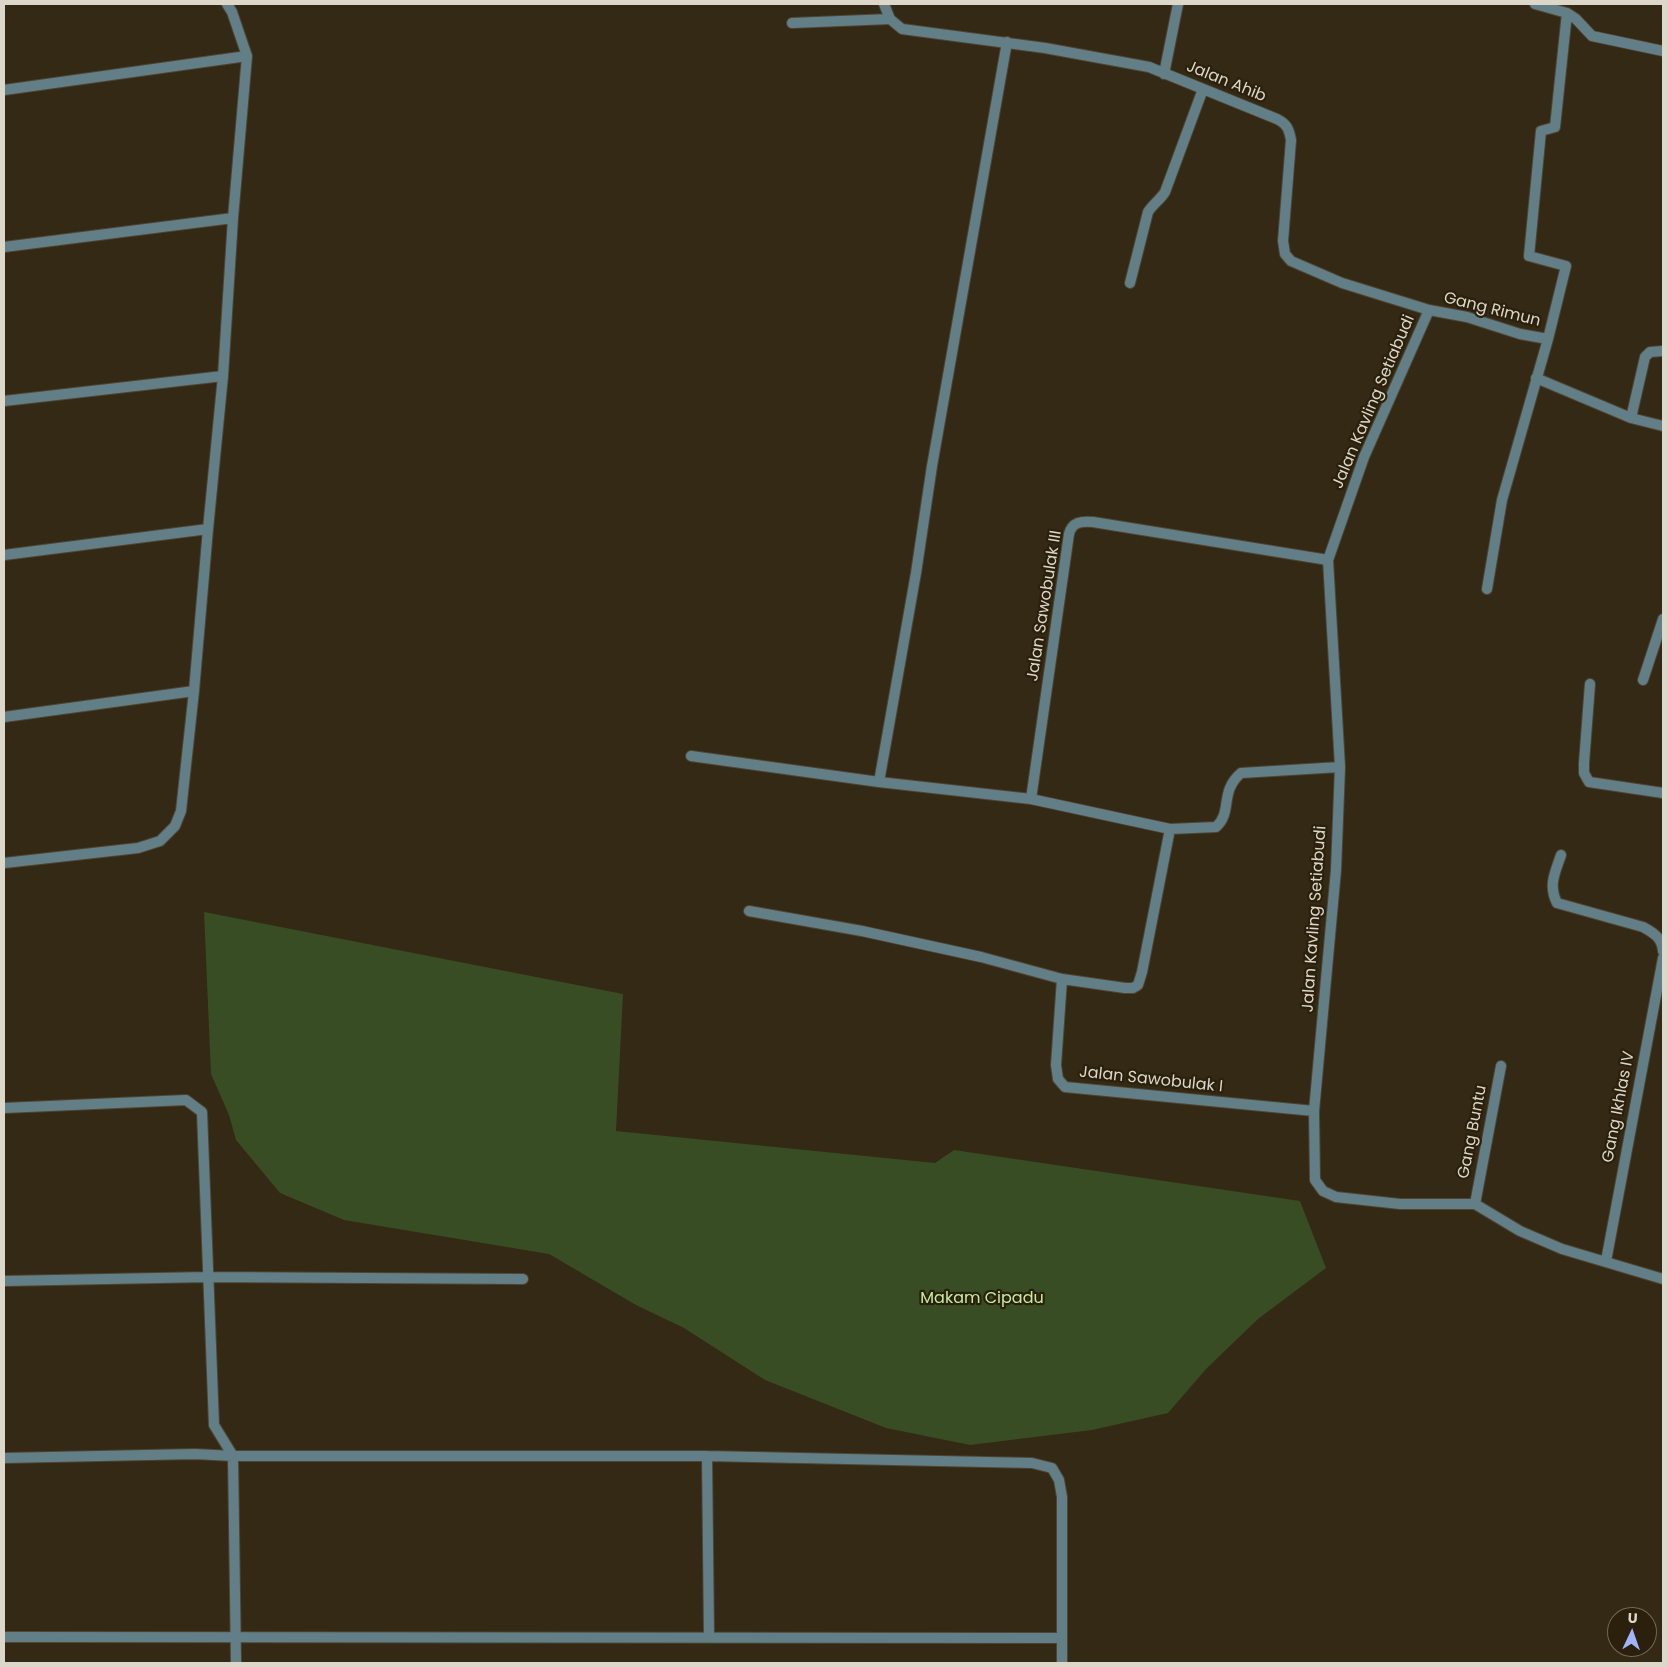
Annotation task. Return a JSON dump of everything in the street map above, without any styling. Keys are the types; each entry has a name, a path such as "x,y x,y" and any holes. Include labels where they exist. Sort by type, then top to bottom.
{"street":[{"path":"4,863 138,848 160,841 175,826 181,811 223,376 233,218 248,56 232,12 227,4"},
{"path":"792,23 890,19 884,4"},
{"path":"1164,74 1178,4"},
{"path":"1535,4 1567,13 1592,36 1663,51"},
{"path":"1487,589 1502,500 1548,339 1566,266 1529,256 1541,131 1555,126 1567,13"},
{"name":"Jalan Ahib","path":"890,19 902,29 1007,42 1149,67 1285,123 1291,140 1283,241 1285,254 1291,261 1342,283 1429,310"},
{"path":"879,782 1007,42"},
{"path":"4,90 248,56"},
{"path":"1130,283 1148,212 1152,206 1160,201 1165,192 1203,89"},
{"path":"4,247 233,218"},
{"name":"Gang Rimun","path":"1429,310 1467,318 1520,334 1548,339"},
{"name":"Jalan Kavling Setiabudi","path":"1429,310 1364,458 1328,560 1340,767 1336,870 1314,1111 1315,1180 1322,1191 1336,1197 1400,1204 1475,1204"},
{"path":"1631,418 1644,357 1650,352 1663,352"},
{"path":"4,401 223,376"},
{"path":"1536,378 1631,418 1663,426"},
{"name":"Jalan Sawobulak III","path":"1031,799 1068,534 1070,528 1077,522 1093,522 1328,560"},
{"path":"4,555 208,529"},
{"path":"1642,680 1663,619"},
{"path":"1590,684 1584,763 1584,773 1589,782 1663,793"},
{"path":"4,717 194,691"},
{"path":"691,756 879,782 1031,799 1170,829 1216,828 1224,820 1228,792 1233,780 1241,773 1340,767"},
{"path":"749,911 981,957 1062,979 1133,988 1138,985 1142,972 1170,829"},
{"path":"1561,855 1553,880 1552,893 1557,903 1643,927 1655,934 1662,944 1663,951"},
{"name":"Gang Ikhlas IV","path":"1606,1261 1663,958"},
{"name":"Jalan Sawobulak I","path":"1062,979 1056,1065 1058,1079 1065,1086 1314,1111"},
{"name":"Gang Buntu","path":"1475,1204 1501,1066"},
{"path":"4,1108 186,1100 202,1112 214,1425 233,1456 236,1663"},
{"path":"1475,1204 1520,1231 1562,1249 1663,1279"},
{"path":"4,1281 209,1277 523,1279"},
{"path":"4,1458 196,1454 233,1456 707,1456 1032,1462 1052,1468 1060,1480 1062,1497 1062,1663"},
{"path":"707,1456 709,1636"},
{"path":"4,1637 709,1636 1062,1638"}],"green space":[{"name":"Makam Cipadu","path":"204,912 623,994 616,1131 935,1163 954,1150 1300,1201 1326,1268 1258,1319 1207,1368 1168,1413 1092,1430 970,1445 886,1428 765,1380 684,1328 636,1305 549,1254 344,1220 280,1193 236,1140 229,1115 211,1074"}]}
